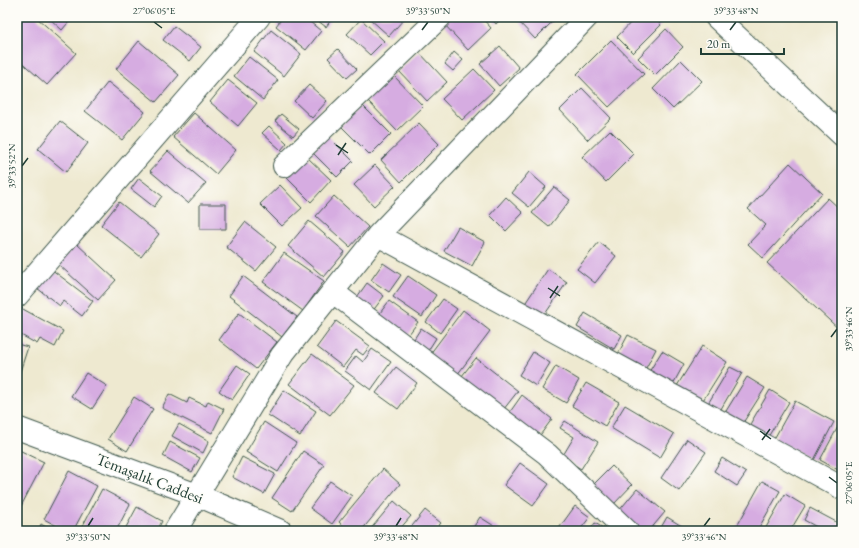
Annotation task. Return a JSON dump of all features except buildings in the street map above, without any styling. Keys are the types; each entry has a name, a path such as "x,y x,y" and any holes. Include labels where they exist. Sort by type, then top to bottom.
{"street":[{"path":"17,296 259,17"},
{"path":"284,166 440,17"},
{"path":"175,531 282,355 378,235 587,17"},
{"path":"716,17 842,135"},
{"path":"378,235 842,488"},
{"path":"333,292 547,454 627,531"},
{"name":"Temaşalık Caddesi","path":"17,428 197,495 275,530"}]}
